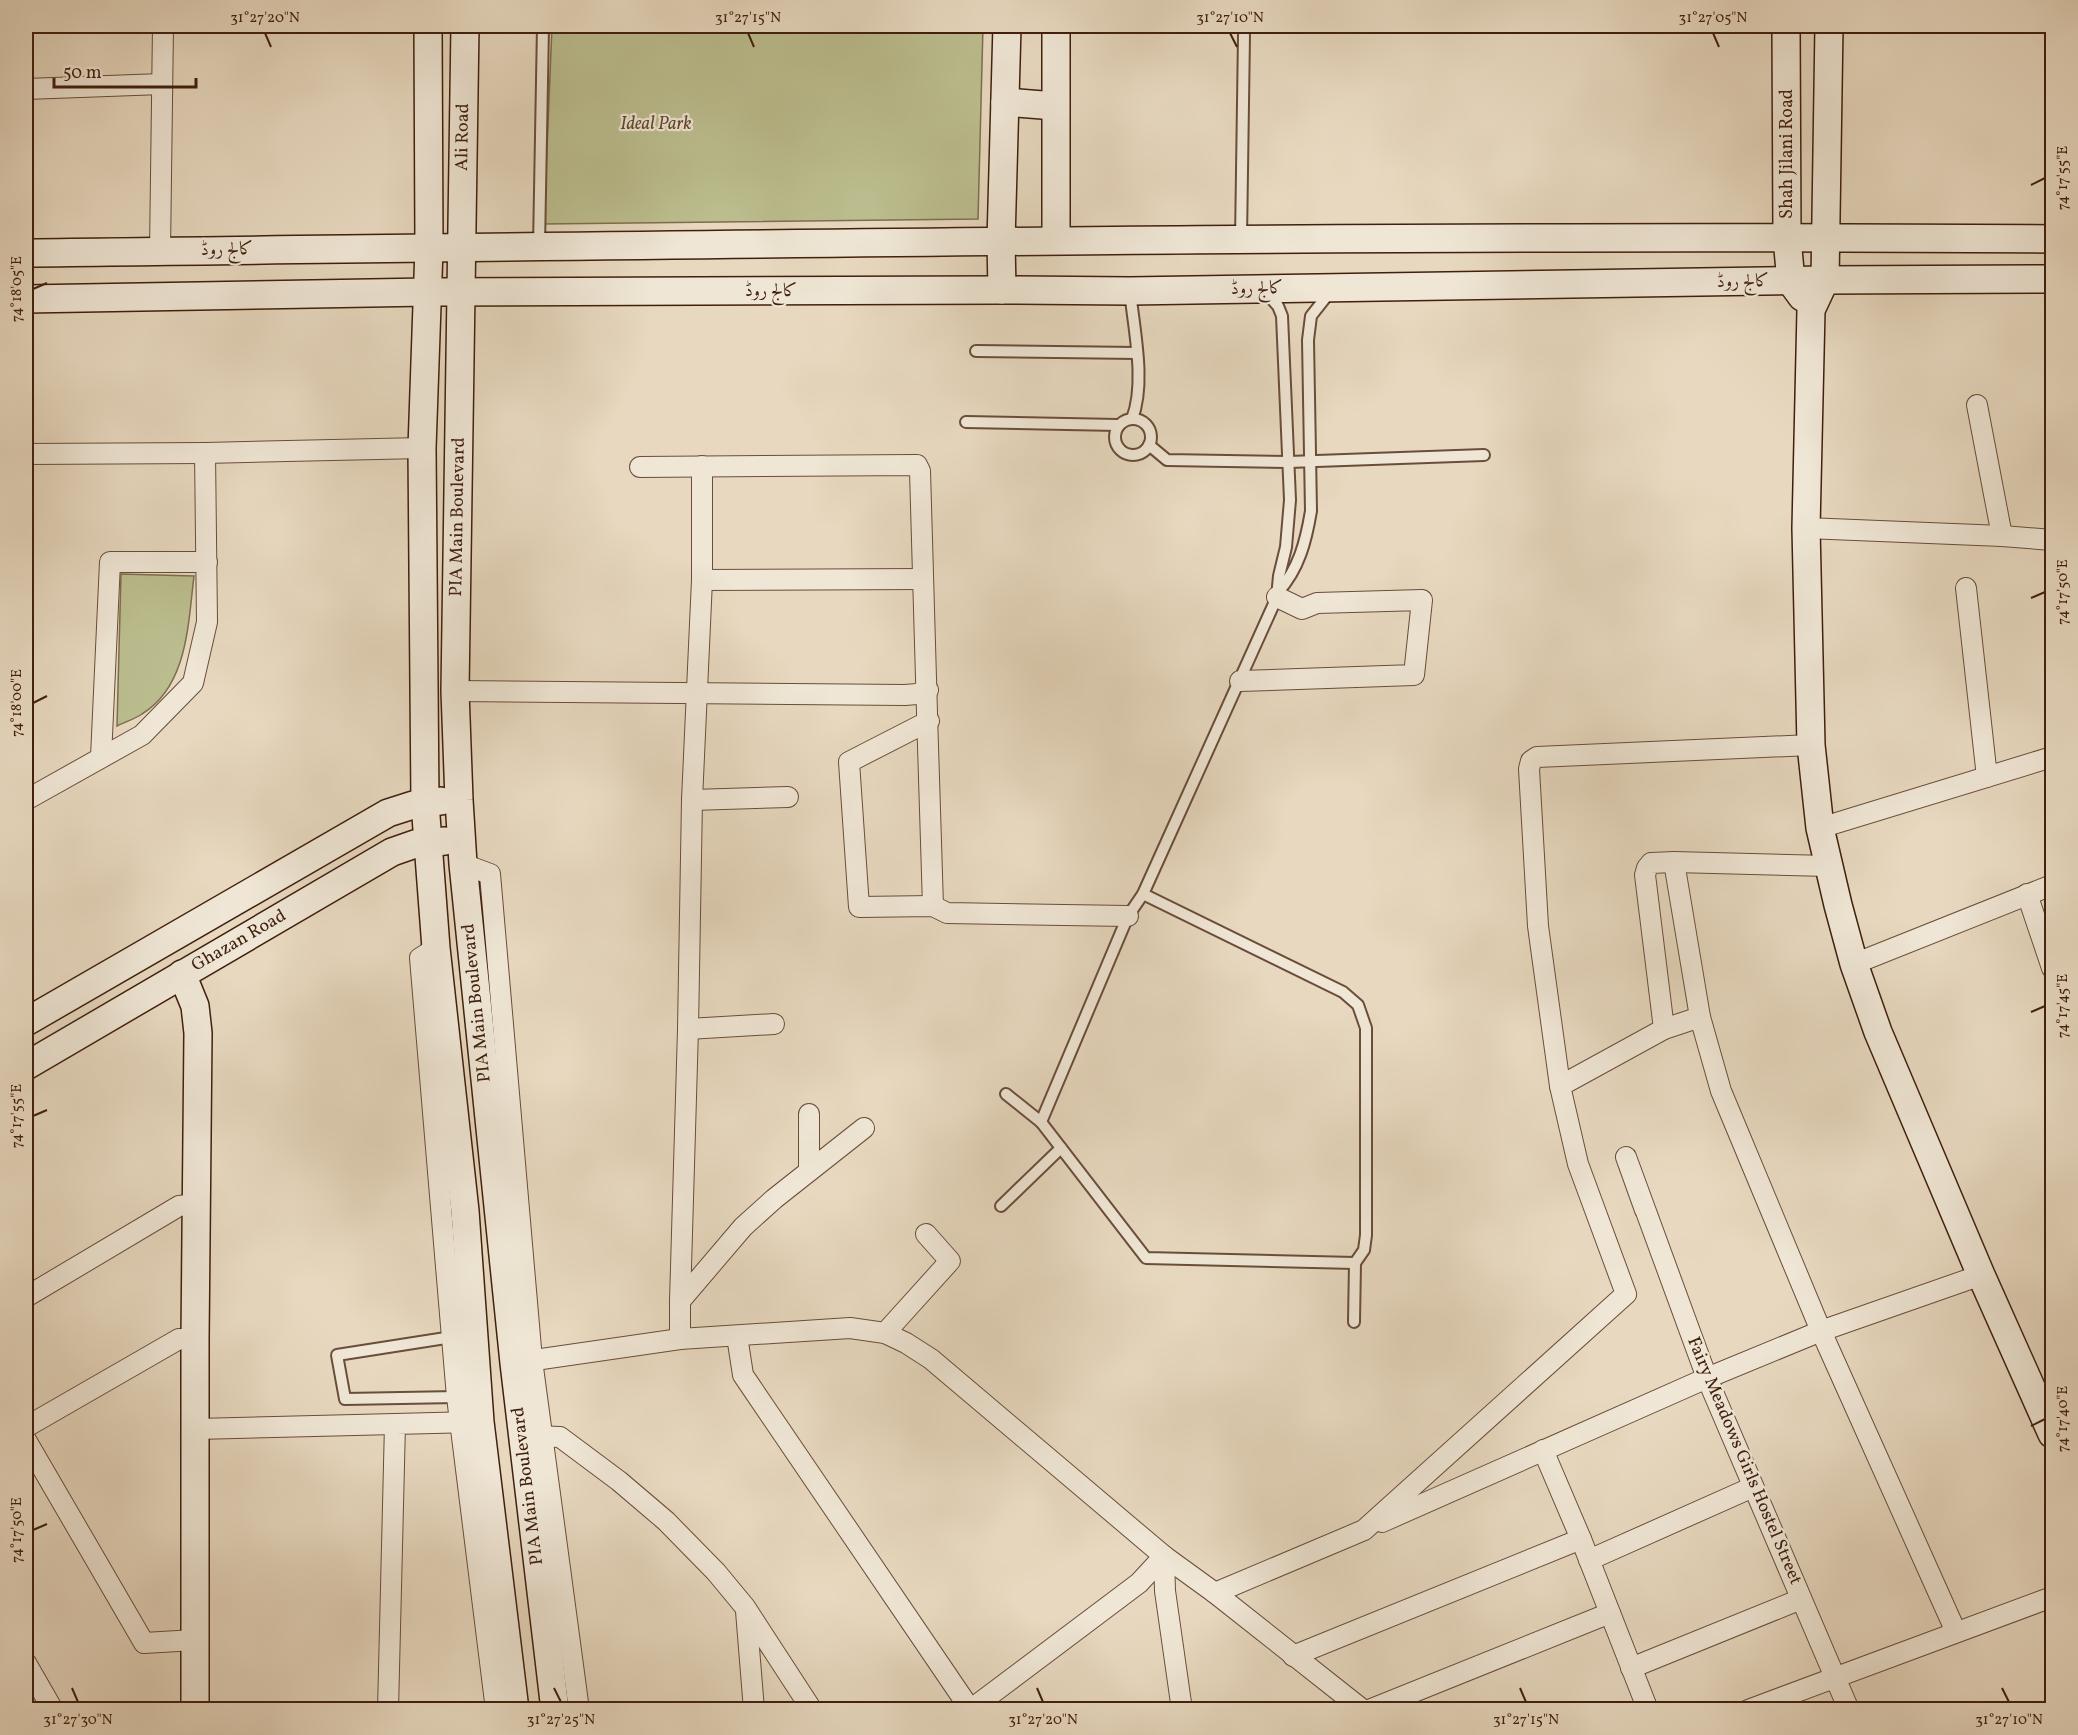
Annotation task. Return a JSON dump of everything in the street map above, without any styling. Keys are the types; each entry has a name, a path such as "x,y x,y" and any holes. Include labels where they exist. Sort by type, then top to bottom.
{"main road":[{"name":"Ali Road","path":"428,26 428,292"},
{"name":"Ali Road","path":"460,292 465,26"},
{"path":"1002,290 1001,241 1007,26"},
{"path":"1056,26 1056,240"},
{"name":"Shah Jilani Road","path":"1786,26 1787,238 1791,282"},
{"path":"1829,26 1825,280 1811,310 1806,528 1811,745 1820,828 1854,964 1878,1032 1981,1275 2052,1434"},
{"path":"1005,102 1055,106"},
{"path":"461,248 1056,240 1825,237 2052,239"},
{"name":"کالج روڈ","path":"26,253 461,248"},
{"name":"کالج روڈ","path":"428,292 1130,291 1825,280 2052,279"},
{"path":"1791,282 1811,310"},
{"path":"26,298 428,292"},
{"name":"PIA Main Boulevard","path":"428,292 422,448 427,843 436,948 465,1211 470,1422 515,1710"},
{"name":"PIA Main Boulevard","path":"460,292 455,691 462,852 534,1436 555,1710"},
{"name":"Ghazan Road","path":"26,1022 388,813 425,803 459,800"},
{"name":"Ghazan Road","path":"26,1066 392,852 406,846 427,843 462,852"},
{"path":"182,974 195,1006 198,1033 195,1710"}],"street":[{"path":"160,251 163,26"},
{"path":"26,88 162,84"},
{"path":"1977,405 2002,536"},
{"path":"26,454 422,448"},
{"path":"26,800 142,735 193,683 207,622 204,453"},
{"path":"640,467 917,465 920,471 922,579 928,690 933,906"},
{"path":"680,1339 692,800 702,580 702,466"},
{"path":"1806,528 2052,540"},
{"path":"101,757 110,562 207,562"},
{"path":"702,580 922,579"},
{"path":"1966,588 1987,777"},
{"path":"1240,681 1414,675 1422,600 1317,603 1302,609 1278,595"},
{"path":"455,691 905,695 928,690"},
{"path":"928,721 849,762 859,907 933,906 947,913 1128,915"},
{"path":"1364,1530 1626,1294 1578,1164 1560,1086 1538,926 1529,769 1532,761 1538,758 1811,745"},
{"path":"1820,828 2052,757"},
{"path":"692,800 788,797"},
{"path":"1674,862 1700,1017 1721,1091 1821,1331 1956,1632"},
{"path":"1664,1029 1645,875 1651,863 1828,866"},
{"path":"1854,964 2052,885"},
{"path":"2027,894 2052,968"},
{"path":"436,948 420,958 457,1397 470,1422 496,1710"},
{"path":"1560,1086 1664,1029 1700,1017"},
{"path":"688,1029 774,1024"},
{"path":"809,1114 809,1171"},
{"path":"680,1302 743,1227 774,1199 864,1128"},
{"path":"26,1297 179,1206 196,1204"},
{"name":"Fairy Meadows Girls Hostel Street","path":"1645,1210 1707,1378 1849,1710"},
{"path":"885,1333 950,1261 926,1234"},
{"path":"1215,1593 1364,1530 1707,1378 1821,1331 1981,1275"},
{"path":"523,1361 680,1339 850,1328 885,1333 906,1342 931,1359 1164,1556 1215,1593 1363,1710"},
{"path":"737,1336 743,1375 970,1709 1139,1584 1164,1556"},
{"path":"26,1427 179,1339 195,1340"},
{"path":"196,1429 470,1422"},
{"path":"388,1710 395,1424"},
{"path":"579,1710 534,1436 560,1437 619,1481 666,1521 716,1572 745,1607 812,1710"},
{"path":"26,1440 144,1643 195,1640"},
{"path":"1543,1450 1581,1539 1648,1710"},
{"path":"1589,1560 1753,1487"},
{"path":"1293,1656 1581,1539"},
{"path":"1164,1556 1165,1591 1182,1710"},
{"path":"1748,1710 2052,1597"},
{"path":"1631,1668 1801,1599"},
{"path":"745,1607 754,1710"},
{"path":"1369,1710 1610,1613"},
{"path":"26,1663 33,1691 53,1710"}],"lane":[{"path":"539,246 543,26"},
{"path":"1241,239 1244,34"},
{"path":"1041,1122 1128,915 1143,894 1278,595 1296,567 1307,538 1311,511 1308,340 1311,316 1334,287"},
{"path":"1261,289 1278,306 1282,316 1289,462 1289,522 1279,576 1278,595"},
{"path":"1130,291 1137,353 1138,403 1132,419"},
{"path":"976,351 1137,353"},
{"path":"1132,419 1144,422 1151,433 1149,445 1141,454 1129,455 1118,449 1114,437 1118,425 1124,420 1132,419"},
{"path":"966,422 1118,425"},
{"path":"1149,445 1167,460 1289,462 1484,455"},
{"path":"1143,894 1343,992 1358,1005 1366,1028 1366,1235 1364,1250 1354,1263 1354,1322"},
{"path":"1006,1094 1041,1122 1146,1258 1354,1263"},
{"path":"1001,1206 1061,1148"},
{"path":"452,1337 337,1355 345,1399 457,1397"}],"green space":[{"name":"Ideal Park","path":"552,26 983,26 978,219 544,224"},
{"path":"121,574 194,576 183,652 169,687 157,702 142,714 117,726"}]}
